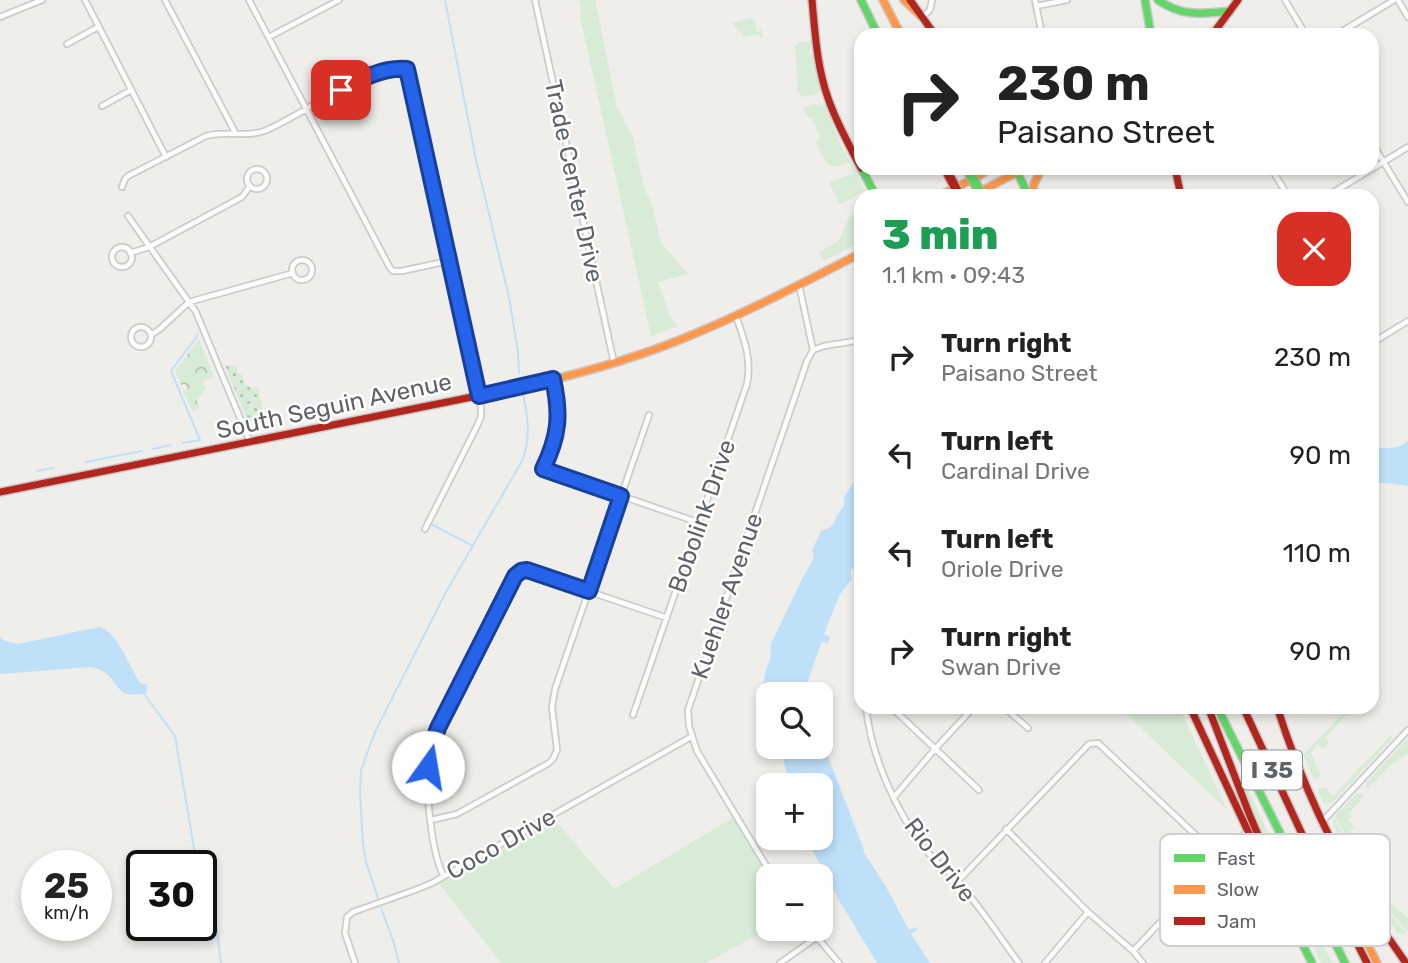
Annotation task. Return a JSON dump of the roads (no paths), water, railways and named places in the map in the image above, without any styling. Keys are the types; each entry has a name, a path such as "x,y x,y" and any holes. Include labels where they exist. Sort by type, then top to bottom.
{"main road":[{"path":"812,0 825,87 854,154"},
{"path":"861,0 875,28"},
{"path":"883,0 897,28"},
{"path":"904,0 922,17"},
{"path":"910,0 930,28"},
{"path":"1145,0 1150,28"},
{"path":"1158,0 1174,11 1194,15 1230,11"},
{"path":"1217,28 1238,0"},
{"path":"1223,28 1230,11"},
{"path":"953,189 980,175"},
{"path":"984,189 1009,175"},
{"name":"South Seguin Avenue","path":"0,492 479,396 614,363 675,342 736,316 854,257"},
{"path":"1193,714 1249,834"},
{"path":"1211,714 1258,834"},
{"name":"I 35","path":"1220,714 1280,834"},
{"name":"I 35","path":"1245,714 1302,834"},
{"path":"1279,714 1286,737 1328,834"},
{"path":"1390,940 1406,963"},
{"path":"1303,946 1312,963"},
{"name":"I 35","path":"1336,946 1345,963"},
{"name":"I 35","path":"1358,946 1367,963"},
{"path":"1368,946 1377,963"}],"street":[{"path":"0,17 42,0"},
{"path":"85,0 166,157"},
{"path":"165,0 236,134"},
{"path":"249,0 390,268 393,271 402,271 448,261"},
{"path":"269,37 339,0"},
{"name":"Trade Center Drive","path":"535,0 614,363"},
{"path":"922,17 930,10 932,0"},
{"path":"1041,28 1036,3 1067,0"},
{"path":"1285,0 1302,28"},
{"path":"1348,28 1396,0 1408,17"},
{"path":"67,44 98,27"},
{"path":"122,187 128,176 209,135 252,134 263,131 374,74 406,69 481,412 480,421 425,529"},
{"path":"102,106 131,90"},
{"path":"1379,164 1408,147"},
{"path":"1379,155 1408,202"},
{"path":"257,169 263,172 266,180 264,185 256,189 250,186 247,181 249,173 257,169"},
{"path":"1339,189 1362,175"},
{"path":"131,253 149,247 242,197 250,186"},
{"path":"128,216 197,316 250,443"},
{"path":"119,248 125,248 131,253 131,261 124,266 118,266 112,259 113,253 119,248"},
{"path":"299,260 305,261 311,267 311,273 304,279 298,279 293,273 293,266 299,260"},
{"path":"151,334 148,329 139,327 132,333 132,339 135,344 144,346 149,343 151,334 189,302 293,273"},
{"path":"799,285 813,350 854,341"},
{"name":"Bobolink Drive","path":"633,715 748,378 747,350 736,316"},
{"path":"1379,339 1408,321"},
{"name":"Kuehler Avenue","path":"765,864 697,751 691,737 688,710 805,365 813,350"},
{"path":"553,379 558,405 558,425 543,469 700,523"},
{"path":"431,820 457,814 553,760 557,750 552,707 555,689 649,415"},
{"path":"443,875 434,849 431,820 428,767 434,737 515,576 527,570 667,618"},
{"name":"Rio Drive","path":"867,714 883,772 914,833 928,853 958,881 1020,963"},
{"path":"898,714 979,790"},
{"path":"894,797 968,714"},
{"path":"1012,714 1028,728"},
{"path":"1322,822 1408,730"},
{"name":"Coco Drive","path":"355,963 345,933 347,917 354,912 415,890 691,737"},
{"path":"958,881 1089,744 1096,743 1194,834"},
{"path":"1006,829 1143,963"},
{"path":"1245,834 1248,831"},
{"path":"1045,963 1088,912"},
{"path":"1133,951 1160,922"},
{"path":"780,963 811,941"},
{"path":"820,941 839,963"}],"water":[{"path":"1408,441 1408,486 1379,484 1379,448"},
{"path":"854,482 854,568 850,571 852,579 841,594 824,634 830,637 828,643 822,641 807,682 763,682 771,644 814,558 812,550 821,531 834,523 844,506 844,498"},
{"path":"99,627 112,635 140,683 147,685 145,694 123,692 105,672 91,667 0,674 0,636 3,640 18,644"},
{"path":"783,759 829,759 863,851 909,930 916,927 917,930 911,934 930,963 877,963 833,889 833,864 820,864 812,850 833,850 833,773 787,773"}],"waterway":[{"path":"445,0 476,160 509,297 519,373"},
{"path":"183,443 200,440 171,371 198,335"},
{"path":"378,898 363,844 361,770 376,730 446,592 522,461 528,428 523,394"},
{"path":"153,449 171,445"},
{"path":"86,462 142,451"},
{"path":"37,471 53,468"},
{"path":"433,525 473,546"},
{"path":"145,695 175,736 194,850"},
{"path":"381,908 399,963"},
{"path":"217,930 221,963"}]}
